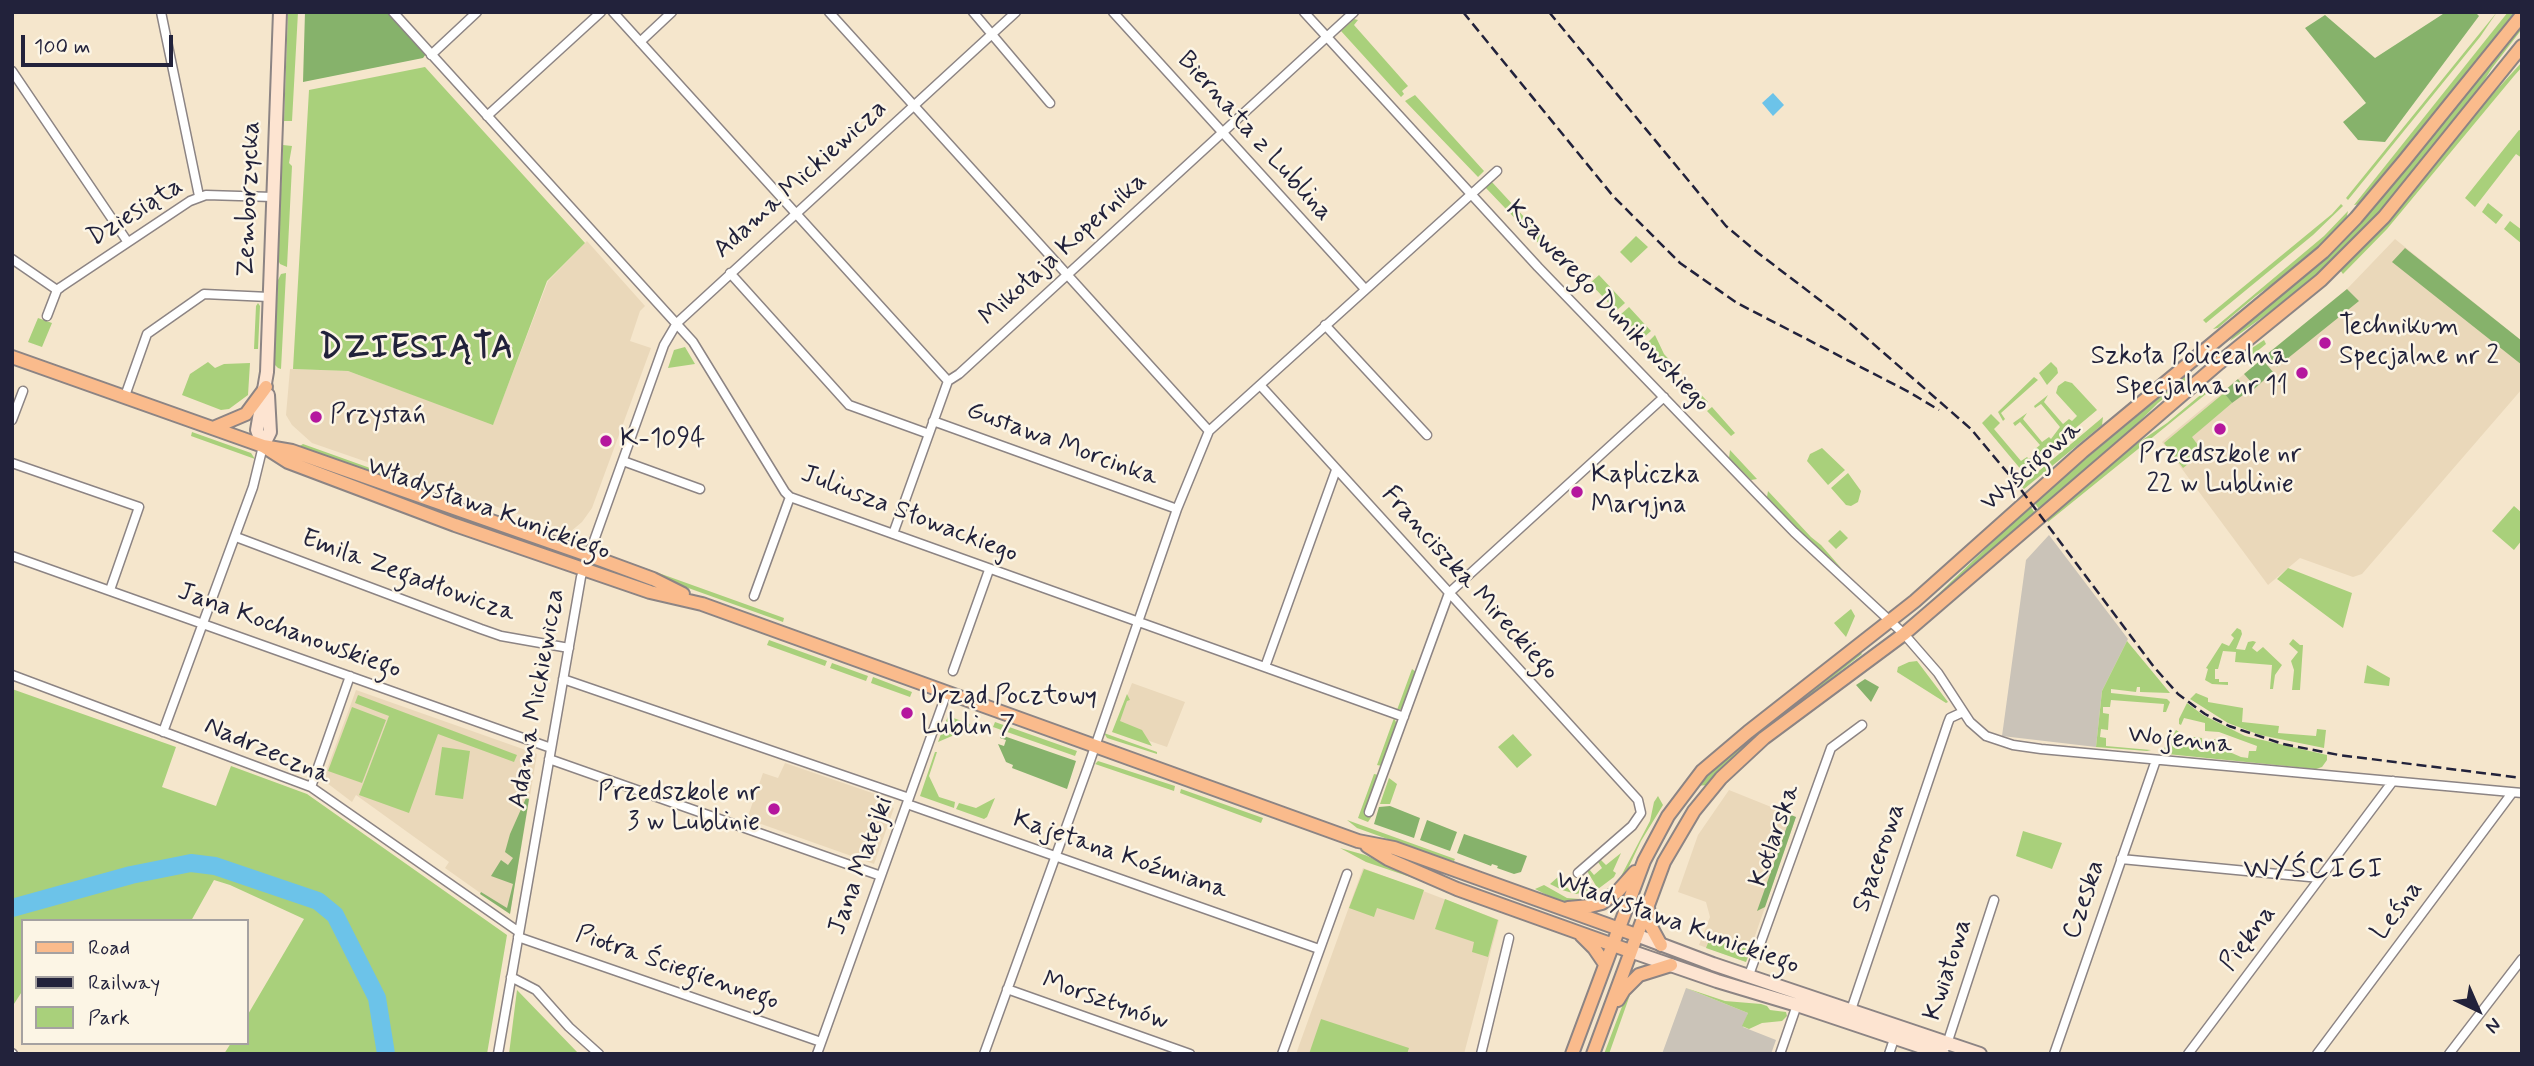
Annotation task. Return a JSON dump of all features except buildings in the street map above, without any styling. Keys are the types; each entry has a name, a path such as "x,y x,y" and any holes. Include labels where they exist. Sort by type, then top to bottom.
{"main road":[{"name":"Zemborzycka","path":"263,446 257,430 266,387 280,12"},
{"name":"Wyścigowa","path":"1572,1054 1644,861 1668,816 1702,771 1889,621 2082,452 2323,252 2404,162 2522,15"},
{"name":"Wyścigowa","path":"1601,1031 1648,901 1674,841 1721,778 1764,738 1904,634 2219,363 2321,280 2384,217 2522,46"},
{"name":"Władysława Kunickiego","path":"12,357 263,446 292,451 588,555 653,579 702,604"},
{"path":"213,428 246,414 266,387"},
{"name":"Władysława Kunickiego","path":"263,446 288,462 455,525 650,592 702,604 1358,841 1394,848 1749,975 1854,1025 1896,1033"},
{"name":"Władysława Kunickiego","path":"1358,841 1388,859 1457,889 1717,981 1850,1010 1896,1033 1945,1050 1980,1054"},
{"path":"1562,908 1590,906 1609,899 1644,861"},
{"path":"1648,901 1649,923 1661,945"},
{"path":"1579,933 1592,945 1605,964"},
{"path":"1593,1054 1601,1031 1632,980 1645,972 1671,965"}],"street":[{"path":"161,12 199,196"},
{"name":"Juliusza Słowackiego","path":"393,12 693,342 790,497 1404,717"},
{"path":"431,55 477,12"},
{"path":"487,116 601,12"},
{"path":"613,12 948,380 893,534"},
{"path":"640,41 672,12"},
{"path":"829,12 1209,431"},
{"path":"973,12 1050,103"},
{"name":"Adama Mickiewicza","path":"498,1054 583,570 664,345 677,323 1016,12"},
{"name":"Biernata z Lublina","path":"1113,12 1365,289"},
{"name":"Ksawerego Dunikowskiego","path":"1304,12 1471,195 1794,533 1889,621"},
{"name":"Mikołaja Kopernika","path":"948,380 958,374 1354,12"},
{"path":"12,72 127,241"},
{"path":"984,1054 1177,509 1209,431 1497,171"},
{"name":"Dziesiąta","path":"57,290 127,241 199,196 273,197"},
{"path":"12,259 57,290 47,316"},
{"name":"Gustawa Morcinka","path":"730,273 849,405 929,434"},
{"path":"125,396 147,334 193,302 205,294 269,297"},
{"path":"1325,325 1427,435"},
{"name":"Franciszka Mireckiego","path":"1260,385 1638,800 1641,813 1622,836 1578,873"},
{"path":"12,420 23,391"},
{"path":"1369,812 1450,593 1664,397"},
{"name":"Gustawa Morcinka","path":"933,421 1177,509"},
{"path":"163,732 236,537 261,463 263,446"},
{"path":"622,461 700,489"},
{"path":"12,463 139,507 110,590"},
{"path":"1265,667 1336,470"},
{"path":"754,596 790,497"},
{"name":"Emila Zegadłowicza","path":"236,537 501,636 569,648"},
{"name":"Jana Kochanowskiego","path":"12,556 551,748"},
{"path":"953,671 989,570"},
{"name":"Wojenna","path":"1889,621 1938,673 1974,727 1986,736 2004,743 2041,749 2517,793"},
{"name":"Nadrzeczna","path":"12,675 311,787 519,934"},
{"path":"311,787 350,676"},
{"name":"Kajetana Koźmiana","path":"563,679 884,789 908,801 1056,856 1320,949"},
{"name":"Jana Matejki","path":"817,1054 947,692"},
{"name":"Spacerowa","path":"1850,1010 1948,723 1950,718 1963,712"},
{"name":"Kotlarska","path":"1749,975 1831,748 1862,725"},
{"path":"549,759 881,876"},
{"name":"Czeska","path":"2054,1054 2156,760"},
{"name":"Piękna","path":"2188,1054 2393,781"},
{"name":"Leśna","path":"2317,1054 2517,793"},
{"path":"2122,859 2320,878"},
{"path":"1282,1054 1347,874"},
{"name":"Kwiatowa","path":"1945,1050 1994,900"},
{"name":"Piotra Ściegiennego","path":"519,934 821,1042"},
{"path":"1480,1054 1509,938"},
{"path":"2449,1054 2522,960"},
{"path":"512,977 536,990 569,1027 600,1054"},
{"name":"Morsztynów","path":"1007,989 1190,1054"},
{"path":"1780,1054 1799,999"},
{"path":"1850,1010 1854,1025"},
{"path":"1889,1054 1896,1033"}],"shaded area":[{"path":"2395,239 2522,341 2522,389 2362,574 2353,577 2300,558 2268,585 2162,442 2347,289"},
{"path":"587,241 645,306 640,311 630,341 651,348 592,508 570,532 312,443 292,425 286,415 290,369 348,371 493,424 548,281"},
{"path":"2049,535 2128,639 2102,691 2096,747 2002,736 2026,560"},
{"path":"1132,683 1185,702 1167,747 1114,729"},
{"path":"356,690 537,754 510,914 445,868 449,862 356,795 352,802 323,780"},
{"path":"785,763 881,796 879,803 894,808 874,864 747,819 763,773 778,778"},
{"path":"1729,790 1796,817 1746,962 1699,945 1710,917 1706,902 1678,892 1698,835"},
{"path":"1363,868 1499,920 1464,1054 1296,1054"},
{"path":"1686,988 1748,1013 1743,1027 1776,1040 1771,1054 1662,1054"}],"green space":[{"path":"288,12 298,12 292,121 284,121"},
{"path":"305,12 387,12 426,54 423,58 303,82"},
{"path":"2446,12 2475,12 2479,16 2385,142 2358,140 2343,122 2366,103 2305,28 2325,15 2375,58"},
{"path":"2497,12 2480,37 2348,200 2346,198"},
{"path":"2508,12 2515,12 2383,178 2361,204 2354,205"},
{"path":"1354,19 1358,20 1354,25 1408,86 1402,91 1404,94 1401,97 1341,31"},
{"path":"2522,25 2522,29 2472,100 2374,220 2308,284 2230,341 2317,264 2365,216"},
{"path":"2522,62 2522,67 2387,229 2343,274 2340,270 2393,215 2482,106"},
{"path":"425,67 585,243 547,281 493,425 348,371 293,369 309,90"},
{"path":"1415,95 1484,171 1478,177 1405,101"},
{"path":"2519,130 2522,131 2522,158 2516,154 2475,207 2465,198"},
{"path":"283,145 292,146 289,163 292,166 287,267 278,260"},
{"path":"1491,181 1550,245 1546,251 1485,187"},
{"path":"2488,203 2503,215 2496,224 2482,212"},
{"path":"2341,204 2343,206 2313,235 2206,323 2203,320 2332,214"},
{"path":"2348,211 2346,220 2302,263 2218,328 2213,329 2324,236"},
{"path":"2510,221 2522,230 2522,244 2504,229"},
{"path":"1636,236 1648,247 1631,263 1620,252"},
{"path":"2405,248 2522,341 2522,365 2392,262"},
{"path":"286,273 281,369 274,364 278,280 281,274"},
{"path":"1599,275 1625,303 1616,311 1590,283"},
{"path":"2347,289 2359,301 2277,367 2266,355"},
{"path":"258,303 258,349 254,349 256,306"},
{"path":"1629,307 1651,331 1642,339 1620,315"},
{"path":"38,318 52,323 42,347 28,342"},
{"path":"1655,335 1664,354 1681,372 1676,377 1646,344"},
{"path":"2264,340 2266,344 2238,367 2240,356"},
{"path":"685,347 695,364 668,368 674,350"},
{"path":"2262,359 2273,372 2253,390 2252,383 2244,374"},
{"path":"208,362 215,368 224,364 250,363 248,395 229,409 221,410 182,395 190,374"},
{"path":"2051,362 2058,373 2047,385 2039,373"},
{"path":"2189,373 2191,376 2158,403 2121,440 2039,509 2034,502"},
{"path":"1684,377 1708,402 1703,406 1680,381"},
{"path":"2034,377 2038,380 2001,413 2005,419 2003,421 1998,412"},
{"path":"2238,379 2244,387 2243,395 2232,403 2223,392"},
{"path":"2065,381 2072,383 2097,410 2023,472 1982,423 1991,414 2000,423 1994,429 2021,461 2027,457 2029,459 2040,445 2020,422 2015,426 2013,423 2027,413 2023,419 2042,442 2049,437 2051,439 2060,427 2041,404 2035,408 2034,406 2048,395 2044,402 2063,424 2069,419 2072,421 2077,416 2056,393 2058,386"},
{"path":"2204,392 2206,394 2048,522 2046,518 2129,449 2167,423"},
{"path":"2224,393 2232,403 2192,437 2203,452 2183,468 2164,443"},
{"path":"1712,407 1735,433 1731,436 1707,411"},
{"path":"2103,417 2102,425 2024,489 2021,486"},
{"path":"192,432 251,453 255,459 191,436"},
{"path":"303,444 384,473 372,474 298,447"},
{"path":"1822,448 1845,470 1828,485 1807,461 1810,454"},
{"path":"1730,450 1757,479 1751,480 1729,458"},
{"path":"1848,473 1861,491 1858,502 1851,506 1846,505 1831,488"},
{"path":"1768,491 1821,545 1842,569 1767,497"},
{"path":"2030,506 2035,513 1933,603 1931,601"},
{"path":"2514,506 2522,513 2522,540 2514,550 2492,531"},
{"path":"1840,530 1848,538 1836,549 1828,541"},
{"path":"628,562 784,618 783,622 627,566"},
{"path":"2288,568 2352,593 2343,628 2277,579"},
{"path":"1851,609 1855,616 1846,637 1834,623"},
{"path":"2237,628 2242,634 2236,649 2245,650 2248,642 2256,642 2252,648 2257,652 2263,647 2282,665 2275,675 2273,689 2270,689 2272,665 2235,662 2236,652 2223,651 2218,669 2215,669 2215,679 2228,682 2228,685 2212,684 2205,680 2206,668 2222,643 2229,646 2234,638 2231,635"},
{"path":"2293,639 2303,645 2300,690 2292,690 2294,670 2291,661 2298,652 2289,644"},
{"path":"769,640 827,661 825,666 767,645"},
{"path":"2127,641 2170,693 2140,692 2140,687 2137,687 2136,692 2111,689 2111,693 2167,699 2170,702 2166,712 2163,712 2164,704 2111,700 2110,707 2103,707 2103,713 2109,714 2108,730 2101,729 2100,737 2106,738 2106,746 2151,750 2147,751 2096,747 2102,691"},
{"path":"1860,652 1862,654 1752,741 1707,785 1697,786 1731,753"},
{"path":"1917,661 1948,702 1897,672 1898,667"},
{"path":"832,663 868,676 866,681 830,668"},
{"path":"2367,665 2390,678 2389,686 2364,683"},
{"path":"1412,669 1416,672 1402,709 1397,710"},
{"path":"873,677 912,692 910,697 871,683"},
{"path":"1865,679 1879,687 1871,702 1856,685"},
{"path":"12,689 176,747 162,787 216,806 231,766 307,794 507,935 487,1054 224,1054 230,1045 248,1045 248,1014 304,919 214,880 192,919 21,919 21,993 12,1007"},
{"path":"2196,693 2208,698 2208,702 2243,708 2242,722 2279,726 2278,733 2316,736 2317,729 2326,730 2324,748 2260,735 2228,723 2190,699"},
{"path":"1127,694 1130,700 1127,701 1120,721 1142,730 1152,746 1112,732"},
{"path":"358,695 517,755 514,762 438,734 409,813 359,795 389,716 355,703"},
{"path":"2187,703 2203,715 2245,736 2327,755 2327,760 2322,767 2316,769 2167,754 2164,750 2168,737 2172,738 2176,730 2179,732 2177,739 2190,744 2193,737 2202,738 2202,748 2212,748 2214,739 2220,740 2218,747 2241,757 2248,758 2249,751 2256,751 2257,746 2219,732 2205,731 2205,723 2184,718 2181,725 2179,724"},
{"path":"352,707 386,720 362,783 328,771"},
{"path":"948,716 970,724 969,728 961,732 955,722 952,725 959,733 938,742"},
{"path":"1394,718 1397,724 1382,766 1377,765"},
{"path":"995,722 1077,751 1075,756 993,727"},
{"path":"1104,733 1157,752 1157,754 1107,738"},
{"path":"1513,734 1532,755 1517,768 1498,747"},
{"path":"1001,735 1076,761 1067,789 1012,768 1013,765 1006,762 998,744 1004,746 1006,740 1000,738"},
{"path":"442,747 470,751 463,799 435,795"},
{"path":"935,752 929,776 939,797 955,802 954,808 920,796"},
{"path":"1098,761 1175,786 1174,791 1095,764"},
{"path":"1374,774 1379,775 1365,813 1372,816 1368,822 1358,818"},
{"path":"1389,778 1397,784 1390,804 1380,804"},
{"path":"1181,789 1263,818 1261,823 1180,793"},
{"path":"1658,796 1663,805 1641,841 1625,875 1607,893 1619,880 1650,821"},
{"path":"526,798 529,799 510,914 480,894 481,892 507,908 513,884 491,876 501,860 508,865 513,858 505,852"},
{"path":"995,798 984,819 956,809 959,803 976,808"},
{"path":"1390,806 1420,818 1414,838 1374,824 1379,807"},
{"path":"1791,815 1796,817 1765,907 1757,911"},
{"path":"1347,820 1455,859 1443,859 1357,828"},
{"path":"1427,820 1457,832 1450,851 1420,840"},
{"path":"2023,831 2062,843 2052,869 2016,856"},
{"path":"1464,834 1527,856 1521,872 1514,874 1457,853"},
{"path":"1340,848 1365,855 1422,881 1366,862"},
{"path":"1621,853 1613,871 1616,873 1614,877 1598,889 1587,871 1589,869 1594,875 1602,868 1598,862 1601,860 1606,865"},
{"path":"1364,869 1424,890 1414,920 1377,908 1374,917 1349,908"},
{"path":"1580,876 1585,882 1589,879 1595,890 1576,894 1572,893 1578,888 1576,882"},
{"path":"1558,877 1572,893 1562,890 1550,884"},
{"path":"1544,885 1567,898 1592,896 1596,901 1563,903 1535,889"},
{"path":"1445,899 1498,920 1488,957 1472,952 1474,942 1435,929"},
{"path":"1710,938 1741,948 1744,941 1753,944 1746,962 1706,948"},
{"path":"1629,988 1631,992 1609,1054 1604,1054"},
{"path":"1686,988 1725,1001 1761,1004 1770,1010 1786,1012 1787,1016 1782,1021 1762,1023 1749,1029 1742,1026 1748,1013"},
{"path":"517,990 579,1054 509,1054"},
{"path":"1321,1019 1409,1048 1407,1054 1309,1054"}],"water":[{"path":"1773,93 1784,105 1773,116 1762,103"}],"waterway":[{"path":"12,908 131,875 191,863 215,866 318,901 335,915 377,998 386,1054"}],"railway":[{"path":"1463,12 1613,196 1680,263 1737,303 1939,410"},
{"path":"1549,12 1726,226 1846,320 1971,429 2016,483 2154,667 2178,694 2205,714 2229,726 2283,744 2339,755 2522,778"}],"place":[{"name":"Technikum Specjalne nr 2","path":"2325,343"},
{"name":"Szkoła Policealna Specjalna nr 11","path":"2302,373"},
{"name":"Przystań","path":"316,417"},
{"name":"Przedszkole nr 22 w Lublinie","path":"2220,429"},
{"name":"K-1094","path":"606,441"},
{"name":"Kapliczka Maryjna","path":"1577,492"},
{"name":"Urząd Pocztowy Lublin 7","path":"907,713"},
{"name":"Przedszkole nr 3 w Lublinie","path":"774,809"}],"district":[{"name":"DZIESIĄTA","path":"417,350"},
{"name":"WYŚCIGI","path":"2314,871"}]}
